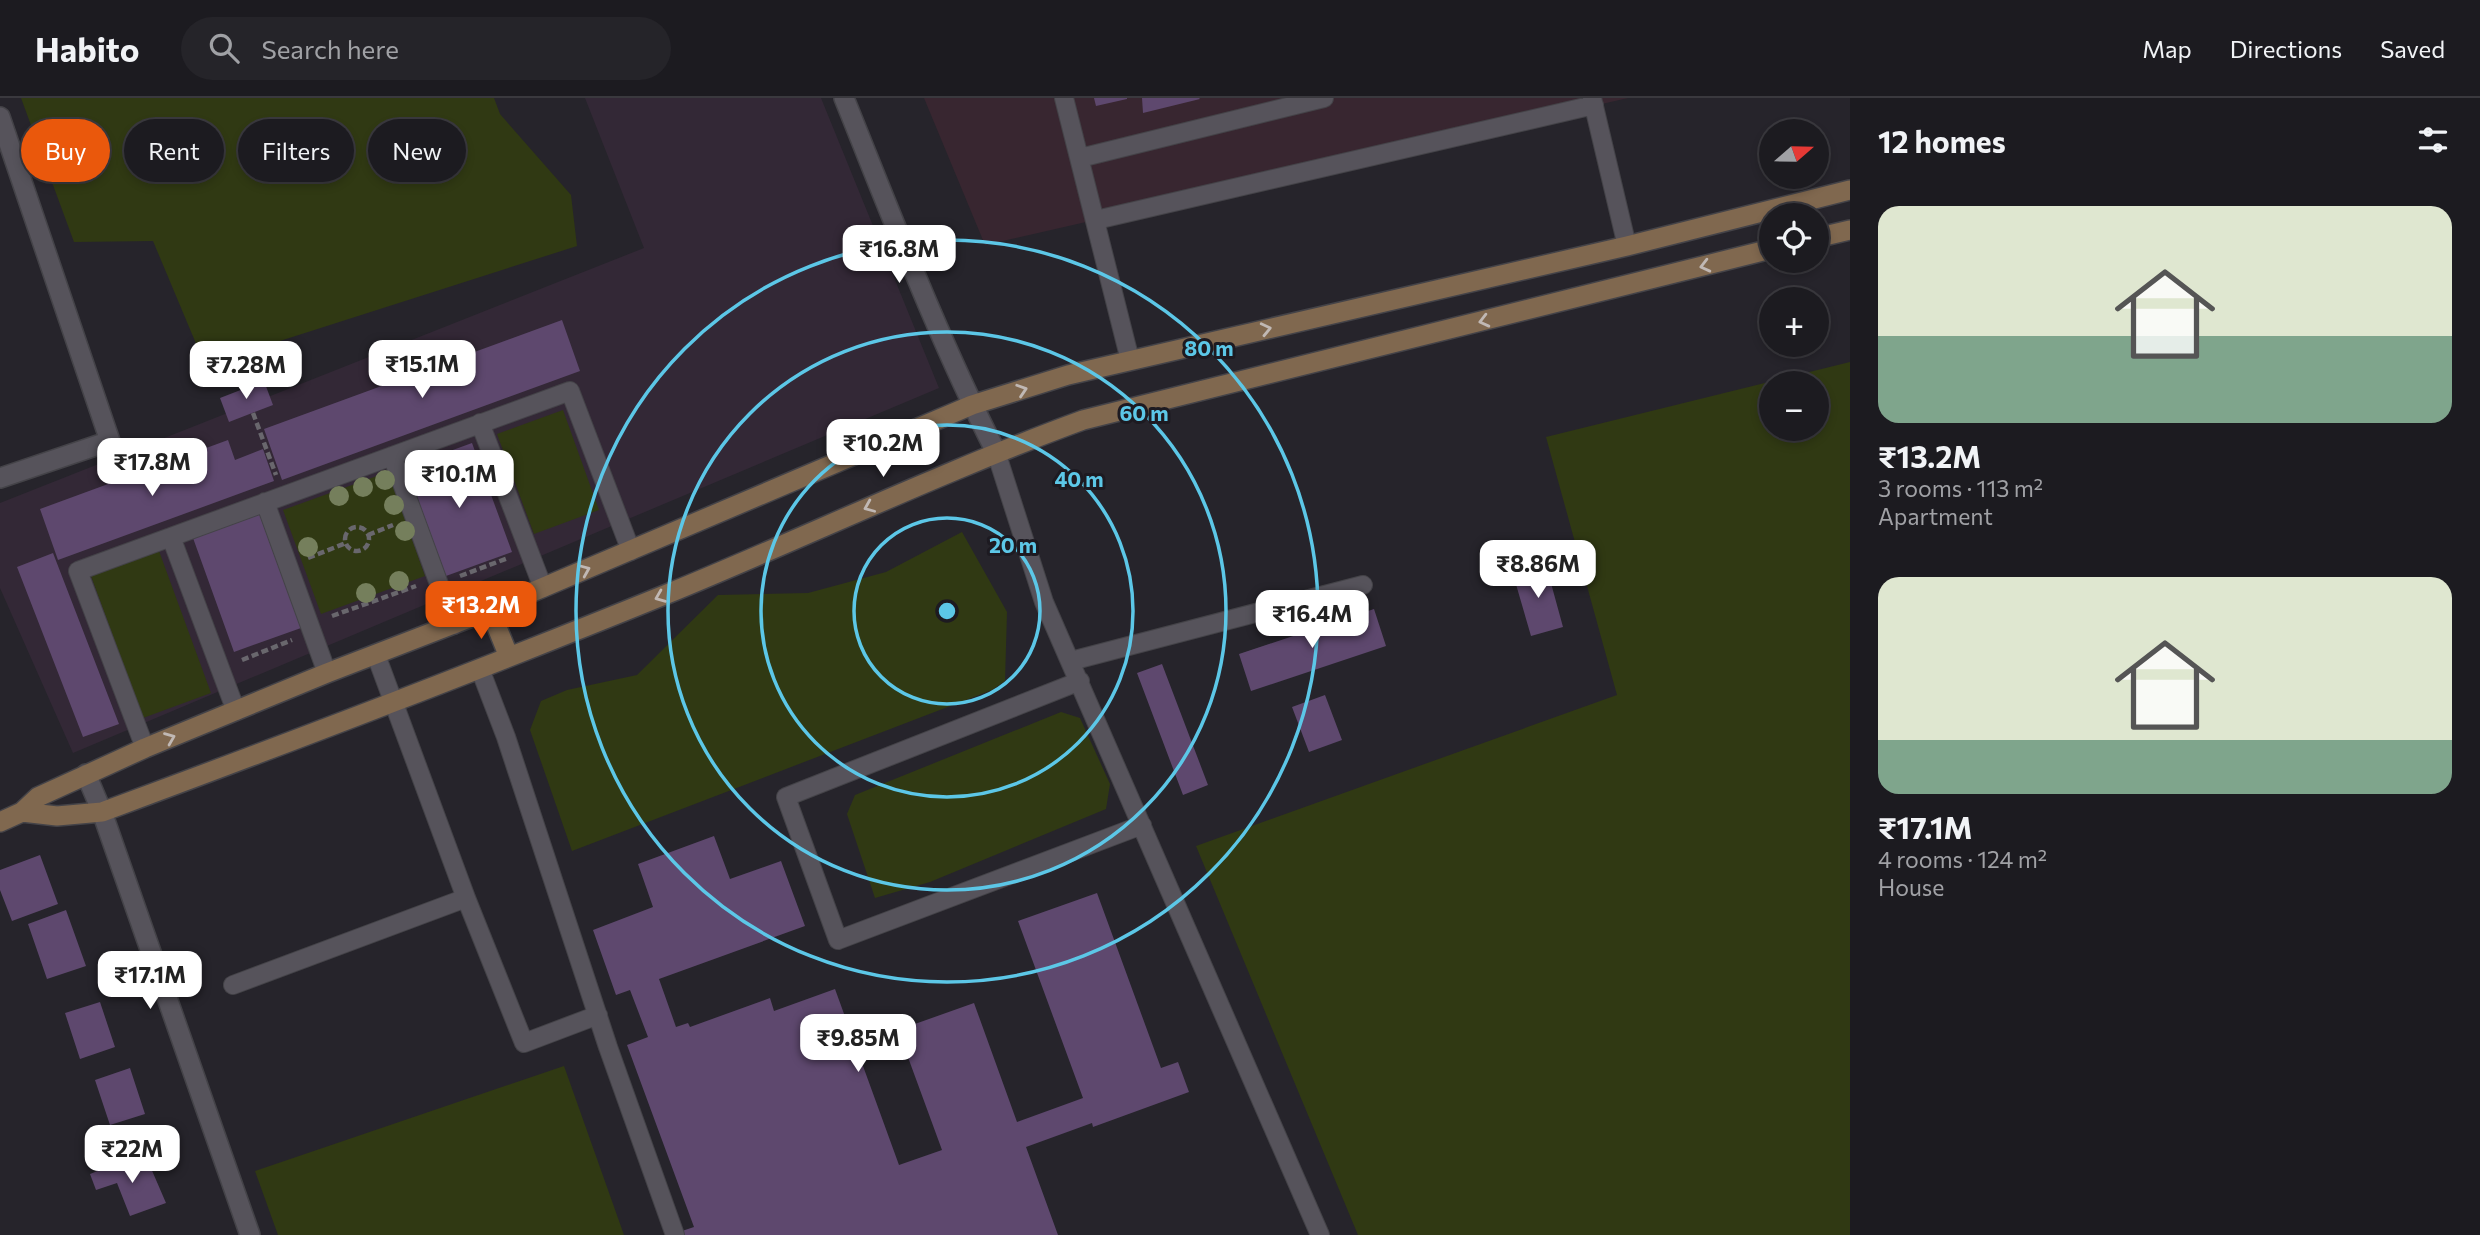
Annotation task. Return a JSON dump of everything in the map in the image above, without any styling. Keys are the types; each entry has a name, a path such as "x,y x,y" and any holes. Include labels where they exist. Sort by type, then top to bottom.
{"main road":[{"path":"7,815 38,797 145,748 327,673 454,625 972,405 1068,375 1627,246 1850,190"},
{"path":"1829,235 1850,230"},
{"path":"7,815 57,816 102,812 480,669 669,593 996,452 1083,420 1759,252"},
{"path":"490,610 509,657"}],"street":[{"path":"844,98 972,405 996,452"},
{"path":"0,117 110,441 0,478"},
{"path":"86,774 102,812 250,1235"}],"lane":[{"path":"1064,98 1130,360"},
{"path":"1080,158 1324,98"},
{"path":"1096,220 1593,102 1627,246"},
{"path":"145,748 78,571 570,391 631,551"},
{"path":"481,423 542,588"},
{"path":"996,452 1044,602 1320,1235"},
{"path":"392,456 454,625"},
{"path":"265,502 327,673"},
{"path":"171,537 236,711"},
{"path":"1071,661 1363,585"},
{"path":"376,655 466,898 524,1043 598,1016"},
{"path":"480,669 506,737 598,1016 675,1235"},
{"path":"1080,681 786,797 838,940 1142,825"},
{"path":"233,985 466,898"}],"path":[{"path":"253,413 284,495"},
{"path":"353,528 362,529 368,535 368,544 361,550 352,550 346,543 346,534 353,528"},
{"path":"288,565 346,543"},
{"path":"220,668 311,628 437,581 528,551"}],"shaded area":[{"path":"585,98 821,98 939,388 73,753 0,588 0,503 644,248"},
{"path":"924,98 1628,98 985,245"}],"green space":[{"path":"21,98 494,98 500,114 571,195 577,246 205,365 153,241 74,242 52,182 110,182 110,119 29,119"},
{"path":"1850,362 1850,1235 1358,1235 1196,846 1617,695 1546,437 1759,384 1759,441 1829,441 1829,371 1814,371"},
{"path":"563,410 599,510 534,534 497,434"},
{"path":"388,472 425,576 321,614 283,510"},
{"path":"962,532 1007,612 1005,681 992,690 572,851 530,730 541,701 567,690 637,675 718,595 808,593 886,572"},
{"path":"159,551 211,693 143,718 91,576"},
{"path":"1061,712 1080,718 1110,784 1106,809 930,882 875,898 847,814 855,795"},
{"path":"564,1066 624,1235 278,1235 255,1171"}],"building":[{"path":"1094,98 1127,98 1127,99 1096,106"},
{"path":"1142,98 1199,98 1200,99 1143,113"},
{"path":"562,320 580,371 282,480 264,429"},
{"path":"264,381 273,405 229,422 220,398"},
{"path":"228,440 235,460 263,449 274,481 58,560 40,509"},
{"path":"472,443 512,552 446,576 406,467"},
{"path":"259,513 301,628 234,652 193,538"},
{"path":"53,553 119,724 83,737 17,567"},
{"path":"1546,565 1563,627 1531,636 1513,574"},
{"path":"1374,609 1386,646 1251,691 1239,654"},
{"path":"1162,664 1208,785 1183,795 1137,673"},
{"path":"1325,695 1342,740 1309,752 1292,707"},
{"path":"714,836 730,879 781,861 805,926 659,979 676,1027 688,1023 690,1027 770,998 774,1011 835,989 899,1165 942,1150 898,1030 974,1003 1017,1122 1083,1098 1018,921 1097,893 1161,1068 1178,1062 1189,1092 1093,1127 1092,1123 1026,1147 1058,1235 683,1235 682,1231 694,1227 627,1045 648,1037 630,990 616,995 593,930 653,907 638,864"},
{"path":"40,855 58,904 12,921 0,890 0,870"},
{"path":"66,910 86,966 47,979 28,924"},
{"path":"100,1002 115,1047 80,1059 65,1013"},
{"path":"130,1068 145,1114 110,1125 95,1080"},
{"path":"128,1159 131,1165 147,1159 166,1203 130,1216 117,1183 96,1190 90,1174"}]}
